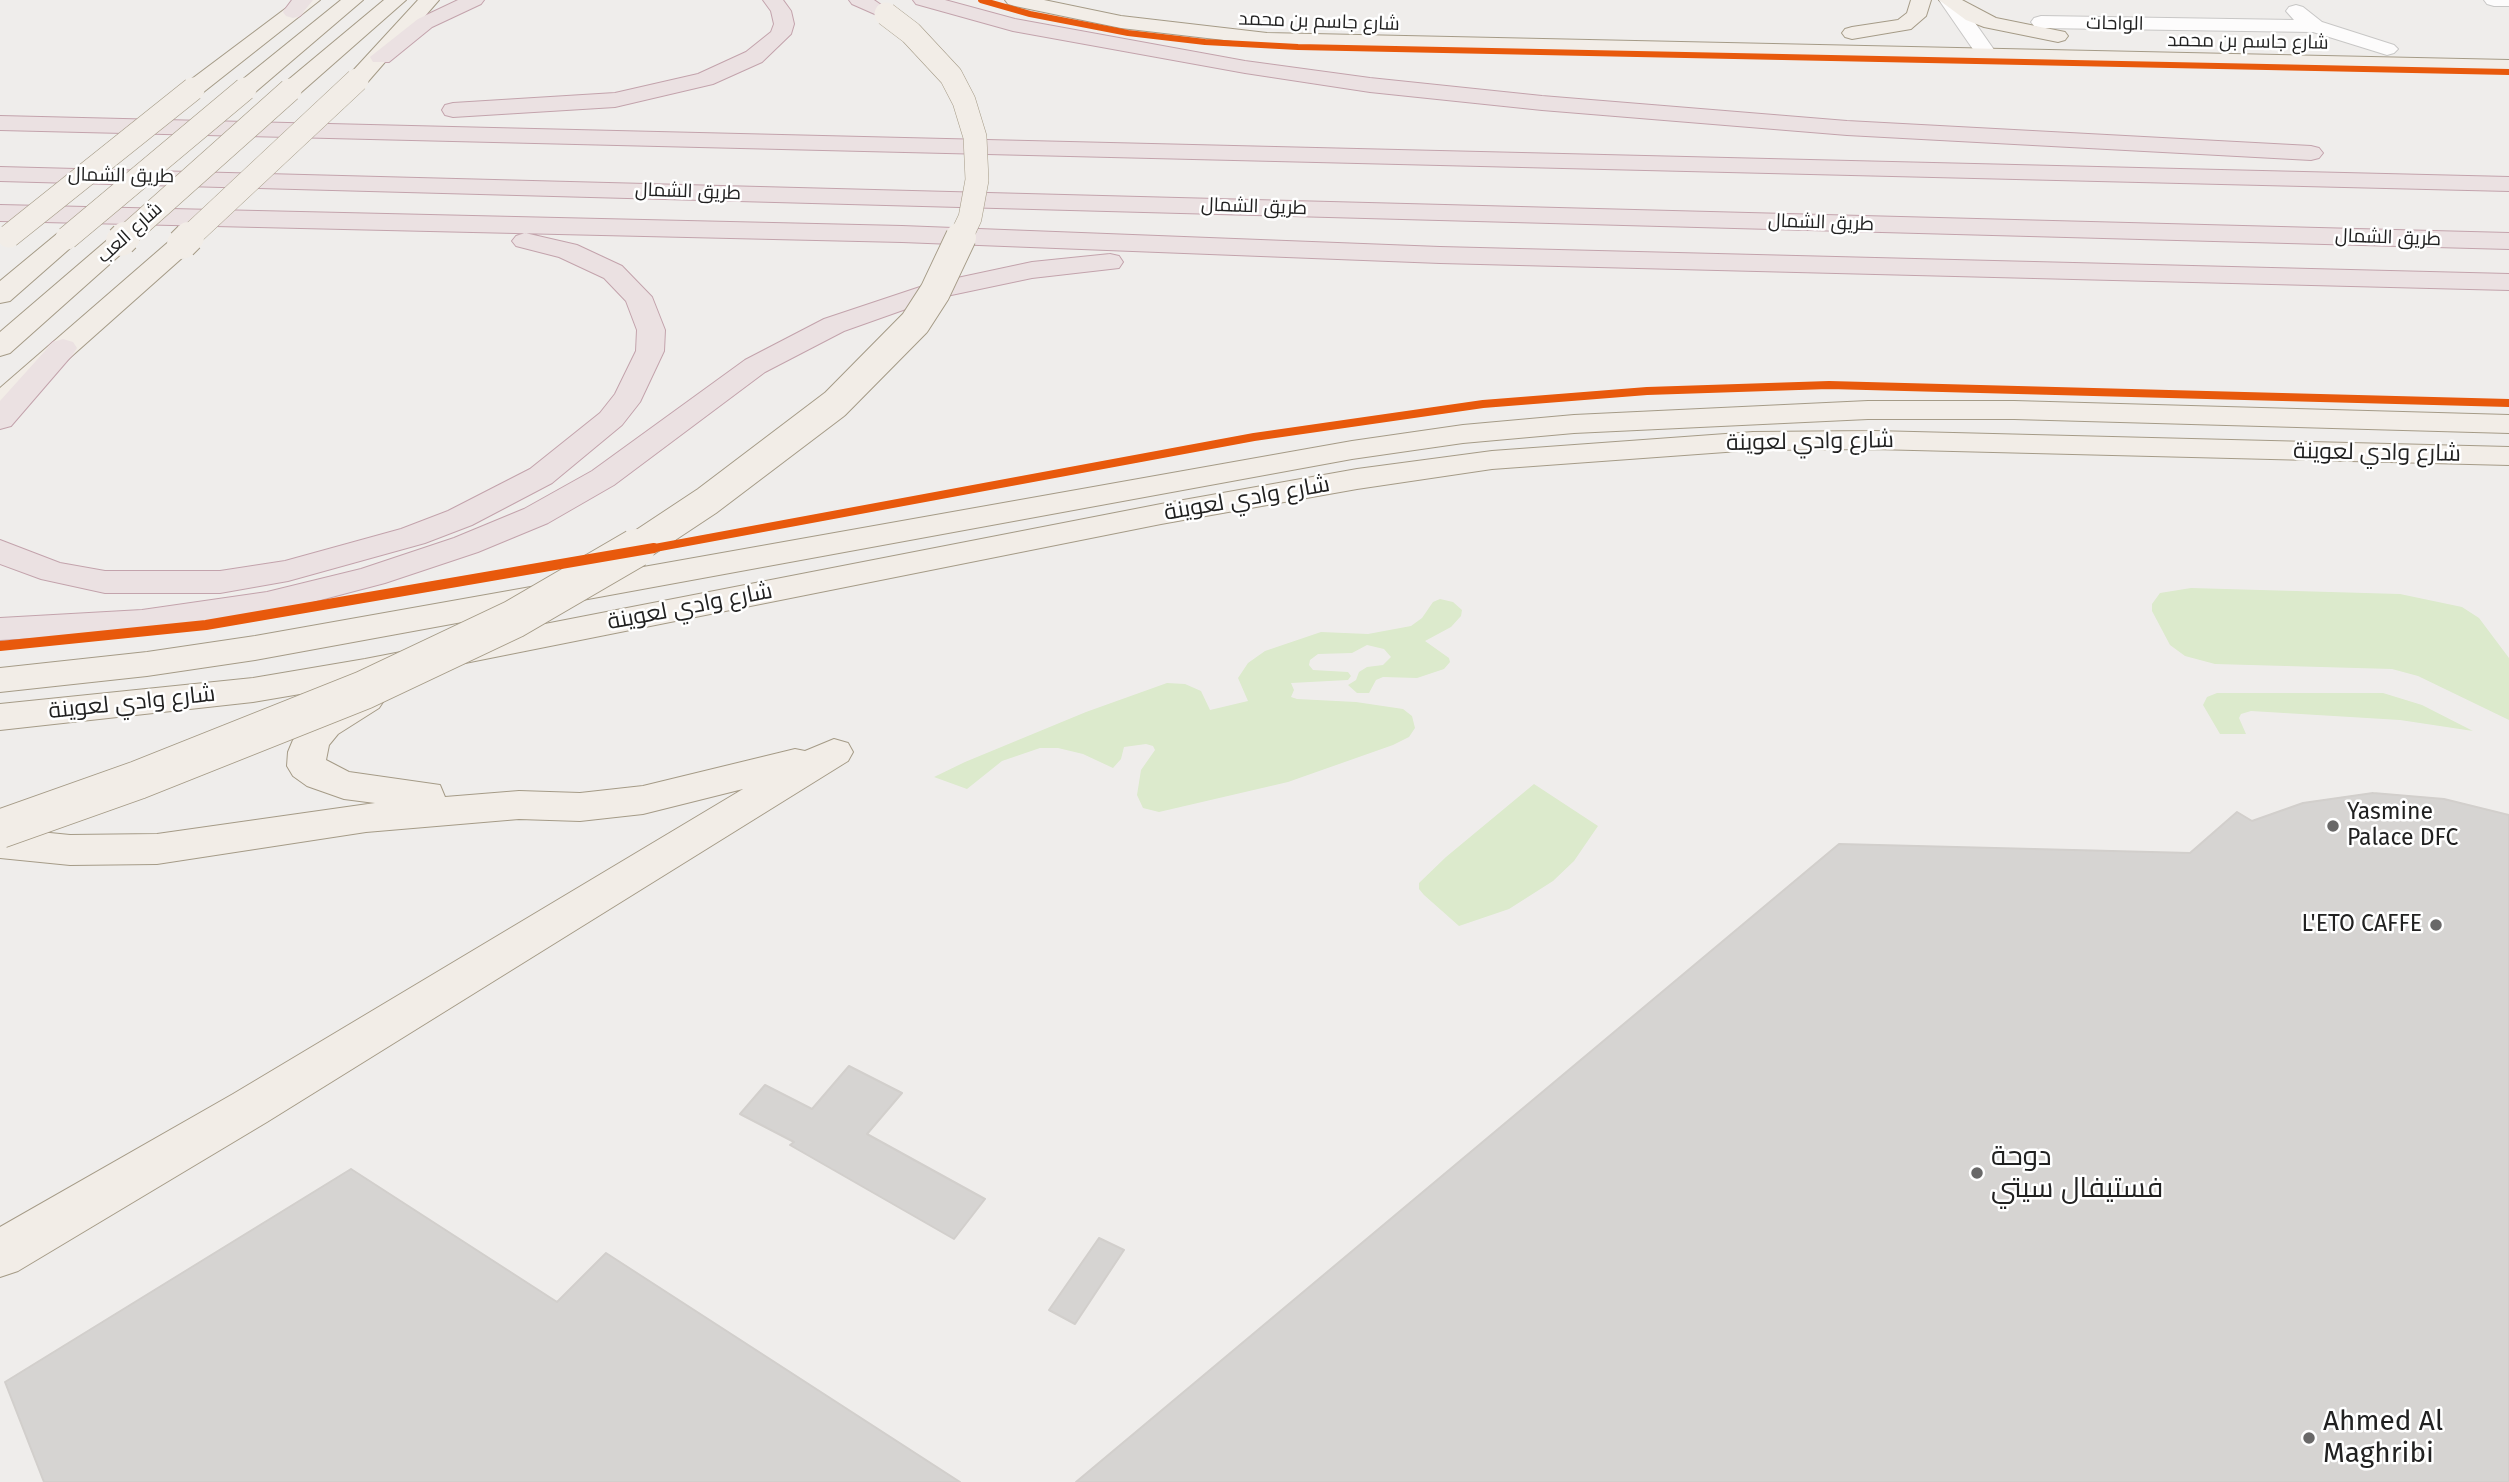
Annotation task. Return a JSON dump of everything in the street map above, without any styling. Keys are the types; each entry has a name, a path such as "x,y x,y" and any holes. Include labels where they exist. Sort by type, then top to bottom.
{"highway":[{"path":"381,57 425,23 474,0"},
{"path":"453,110 615,100 705,79 754,57 781,34 785,24 781,11 773,0"},
{"path":"923,0 979,17 1323,79 1542,103 1847,128 2293,153"},
{"path":"956,0 1081,37"},
{"path":"146,102 356,107"},
{"path":"426,109 645,116"},
{"path":"0,123 2509,184"},
{"path":"944,123 995,125"},
{"path":"1756,143 2333,154"},
{"name":"طريق الشمال","path":"0,174 2509,241"},
{"path":"3,231 356,222 915,235 1440,255 2503,282"},
{"path":"0,550 18,560 53,572 105,582 220,582 288,571 413,536 501,498 541,476 577,450 611,419 629,396 650,351 651,330 638,297 613,272 593,260 545,245 466,232 356,222"},
{"path":"0,629 142,621 267,603 373,576 466,545 536,516 603,478 658,439 712,395 794,344 872,310 929,292 1032,270 1090,263 1202,258 1440,255"},
{"path":"0,420 63,348"}],"main road":[{"name":"شارع العب","path":"0,295 353,0"},
{"name":"شارع العب","path":"0,347 290,90 396,0"},
{"path":"0,404 181,244 357,80 381,57 429,0"},
{"name":"شارع جاسم بن محمد","path":"1016,0 1121,22 1267,39 1960,40 2509,66"},
{"name":"شارع جاسم بن محمد","path":"1075,0 1196,19 1285,26 2509,52"},
{"path":"1818,38 1904,25 1916,16 1922,0"},
{"path":"1949,0 1991,23 2091,44"},
{"path":"3,231 302,4"},
{"path":"0,829 138,780 364,691 513,619 635,549 707,501 835,404 915,323 935,292 970,218 977,180 975,137 964,101 951,76 912,33 873,6"},
{"name":"شارع وادي لعوينة","path":"0,680 147,664 255,648 1234,471 1463,435 1588,423 1868,410 2014,410 2509,424"},
{"name":"شارع وادي لعوينة","path":"0,717 253,690 479,649 1174,512 1357,479 1492,460 1753,441 1874,440 2509,456"},
{"path":"0,1254 250,1108 834,752 643,800 580,807 519,805 370,790 344,785 321,776 307,766 307,752 312,740 342,712 407,678 479,649"},
{"path":"0,844 70,850 157,849 366,818 519,805"}],"street":[{"path":"1922,0 1960,40"},
{"path":"1949,0 1960,40"},
{"path":"2284,0 2315,26 2387,49"},
{"path":"2494,0 2509,0"},
{"name":"الواحات","path":"2041,22 2315,26"},
{"path":"2309,48 2317,40 2315,26"}],"green space":[{"path":"2191,588 2400,594 2462,607 2479,618 2509,658 2509,720 2418,676 2392,669 2215,664 2185,656 2170,645 2152,611 2152,604 2160,593"},
{"path":"1440,599 1453,602 1462,610 1461,616 1451,627 1425,641 1449,658 1450,662 1444,669 1417,678 1383,677 1376,680 1369,693 1357,693 1348,685 1356,680 1359,672 1367,667 1383,665 1391,657 1384,649 1367,645 1352,653 1318,654 1310,660 1309,665 1313,670 1348,672 1351,676 1348,680 1291,683 1294,690 1291,697 1297,699 1356,702 1403,709 1412,716 1415,728 1409,737 1288,782 1159,812 1143,808 1137,795 1141,770 1155,750 1153,746 1146,744 1124,747 1121,759 1113,768 1083,754 1058,748 1040,748 1002,761 967,789 934,777 1086,712 1167,683 1185,684 1201,691 1210,710 1248,701 1238,678 1248,663 1265,651 1321,632 1368,634 1411,626 1422,618 1433,602"},
{"path":"2217,693 2383,693 2422,705 2473,731 2400,720 2251,711 2241,714 2239,718 2246,734 2220,734 2203,705 2207,697"},
{"path":"1534,784 1598,826 1574,861 1553,881 1509,909 1459,926 1424,895 1419,889 1419,883"}],"building":[{"name":"دوحة فستيفال سيتي","path":"2373,793 2444,799 2509,815 2509,1482 1076,1482 1839,844 2190,853 2237,812 2252,821 2303,803"},
{"path":"849,1066 902,1093 867,1134 985,1199 954,1239 790,1145 794,1142 740,1114 765,1085 812,1109"},
{"path":"351,1169 557,1302 606,1253 960,1482 44,1482 5,1382"},
{"path":"1099,1238 1124,1250 1075,1324 1049,1310"}],"cycle path":[{"path":"981,0 1030,14 1128,33 1205,42 1298,47 2509,72"},
{"path":"0,646 206,625 690,542 1254,437 1483,404 1647,391 1829,385 2509,403"}],"place":[{"name":"Yasmine Palace DFC","path":"2333,826"},
{"name":"L'ETO CAFFE","path":"2436,925"},
{"name":"دوحة فستيفال سيتي","path":"1977,1173"},
{"name":"Ahmed Al Maghribi","path":"2309,1438"}]}
